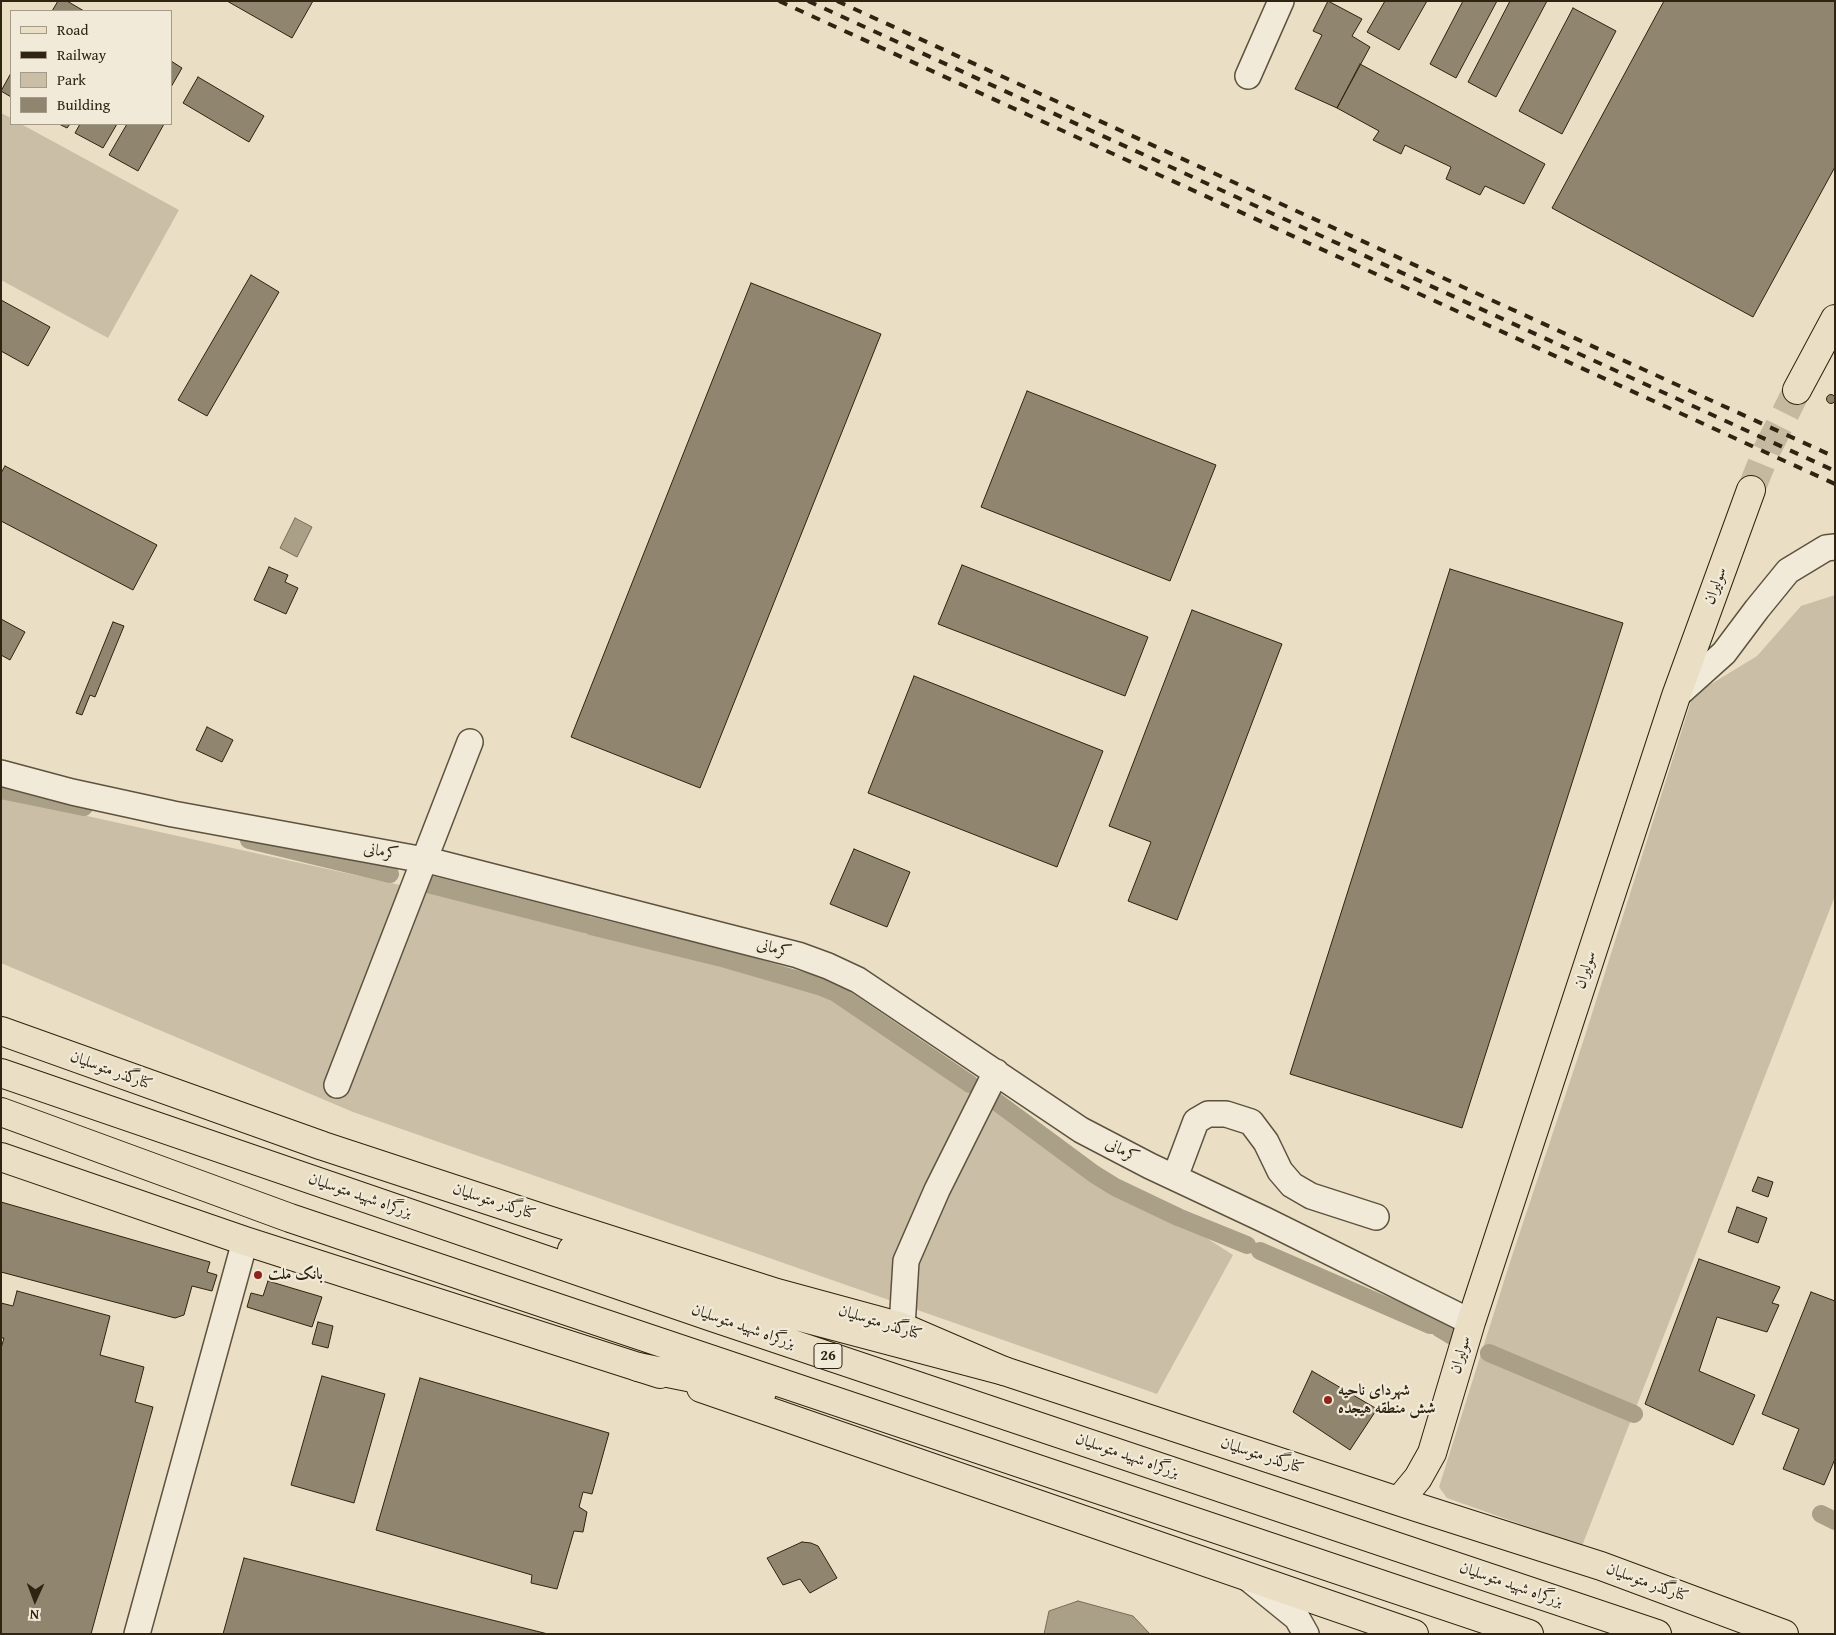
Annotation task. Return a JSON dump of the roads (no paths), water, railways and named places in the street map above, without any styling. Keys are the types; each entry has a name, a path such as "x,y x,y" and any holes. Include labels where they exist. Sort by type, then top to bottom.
{"main road":[{"path":"1797,390 1835,318"},
{"name":"سولیران","path":"1432,1453 1471,1322 1676,696 1751,490"},
{"name":"کنارگذر متوسلیان","path":"1,1031 323,1146 548,1220 776,1293 902,1326 1004,1371 1443,1516 1601,1566 1784,1634"},
{"name":"بزرگراه شهید متوسلیان","path":"1,1073 712,1317 1657,1634"},
{"name":"26","path":"1,1112 290,1218 1529,1634"},
{"path":"1,1157 245,1241 638,1367 1414,1634"},
{"path":"472,1234 574,1251 800,1317 1004,1371"},
{"path":"638,1367 876,1414"},
{"path":"1398,1501 1418,1478 1432,1453"},
{"path":"1432,1453 1434,1500 1443,1516"}],"street":[{"path":"1248,76 1281,1"},
{"path":"1676,696 1724,653 1788,571 1826,548 1835,547"},
{"path":"337,1085 470,742"},
{"name":"کرمانی","path":"1,773 72,792 173,814 424,860 798,955 828,966 858,980 1082,1130 1175,1178 1265,1220 1471,1322"},
{"path":"902,1326 906,1261 937,1190 996,1072"},
{"path":"1175,1178 1196,1121 1208,1114 1226,1114 1251,1122 1266,1142 1280,1171 1292,1186 1311,1196 1376,1217"},
{"path":"137,1634 245,1241"},
{"path":"1247,1578 1297,1618 1306,1634"}],"waterway":[{"path":"1,790 84,807"},
{"path":"249,840 390,874"},
{"path":"416,881 585,924"},
{"path":"591,926 726,959 819,986 836,993 970,1084"},
{"path":"994,1100 1094,1174 1115,1187 1178,1217 1247,1245"},
{"path":"1260,1251 1430,1325"},
{"path":"1439,1328 1454,1337"},
{"path":"1489,1353 1634,1414"},
{"path":"1821,1514 1835,1521"}],"tunnel":[{"path":"1751,490 1767,450 1797,390"}],"railway":[{"path":"779,1 1835,484"},
{"path":"808,1 1835,471"},
{"path":"837,1 1835,457"}],"place":[{"name":"بانک ملت","path":"258,1275"},
{"name":"شهردای ناحیه شش منطقه هیجده","path":"1328,1400"}]}
